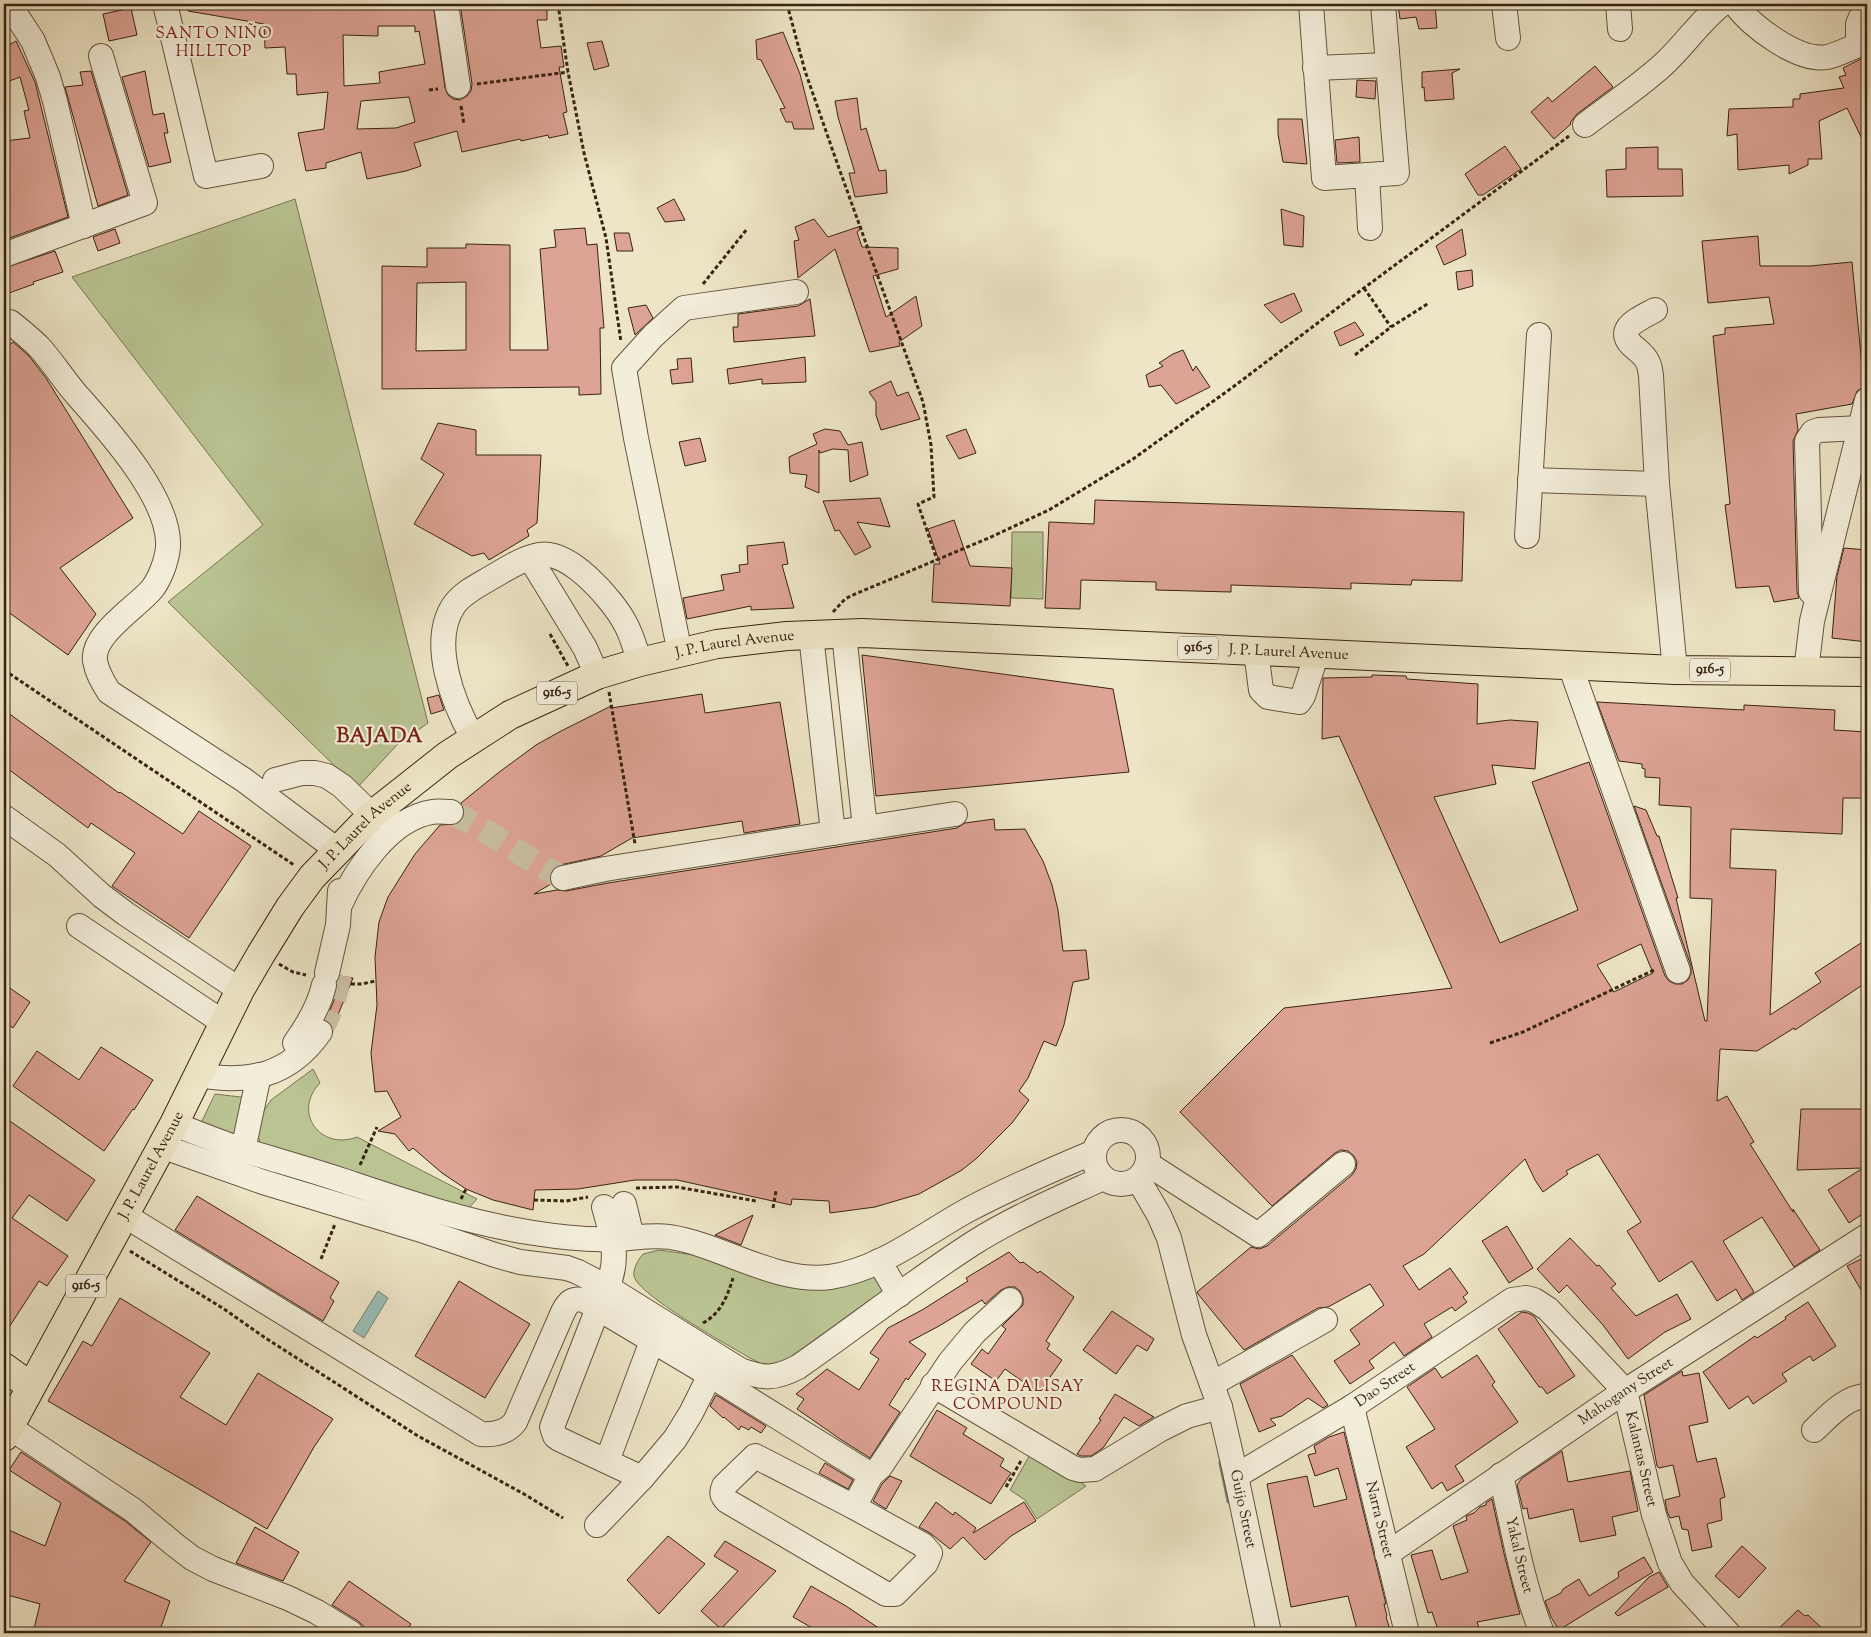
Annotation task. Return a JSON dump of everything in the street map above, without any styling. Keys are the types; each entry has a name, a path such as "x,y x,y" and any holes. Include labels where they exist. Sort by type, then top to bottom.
{"main road":[{"name":"J. P. Laurel Avenue","path":"6,1432 168,1135 240,990 290,907 312,877 372,815 440,760 510,715 603,682 640,662 717,644 827,634 1256,650 1675,670 1867,672"},
{"path":"4,1367 30,1386"}],"street":[{"path":"4,8 9,4 33,40 42,59 56,101 84,226"},
{"path":"165,4 206,176 261,166"},
{"path":"446,4 458,86"},
{"path":"1311,4 1324,178 1397,173 1383,4"},
{"path":"1504,4 1508,38"},
{"path":"1618,4 1620,29"},
{"path":"1584,125 1662,66 1681,48 1707,17 1722,4"},
{"path":"1735,4 1742,13 1786,46 1800,54 1813,57 1826,57 1862,43 1858,24 1867,4"},
{"path":"4,255 145,203 101,56"},
{"path":"1315,68 1388,64"},
{"path":"1367,175 1370,228"},
{"path":"680,653 636,438 624,368 660,329 684,308 796,292"},
{"path":"1655,310 1632,323 1626,330 1625,336 1627,341 1648,362 1651,375 1657,484 1675,670"},
{"path":"10,322 39,347 101,422 144,481 164,518 168,546 161,571 152,588 99,643 95,659 99,676 109,692 244,780 340,846 338,916 329,979 312,1017 290,1050 267,1072 243,1150"},
{"path":"1527,536 1539,335"},
{"path":"1806,671 1812,621 1867,400"},
{"path":"1812,621 1808,441 1813,432 1819,430 1861,428"},
{"path":"1530,480 1657,484"},
{"path":"473,738 460,714 445,661 443,631 447,617 455,603 473,589 512,566 540,554 562,558 589,578 625,622 640,662"},
{"path":"530,558 586,648 603,682"},
{"path":"827,634 837,719"},
{"path":"827,634 865,828"},
{"path":"827,634 833,833"},
{"path":"1256,650 1261,690 1268,697 1299,702 1303,696 1317,653"},
{"path":"1570,664 1677,967"},
{"path":"275,780 302,774 315,773 327,776 342,786 372,815 410,820"},
{"path":"338,916 349,885 363,864 395,830 410,820 432,812 451,812"},
{"path":"563,878 638,864 955,814"},
{"path":"4,816 57,855 102,896 126,914 240,990"},
{"path":"79,926 224,1023"},
{"path":"198,1075 222,1079 239,1079 267,1072 298,1057 320,1032"},
{"path":"1122,1130 1129,1131 1142,1140 1147,1147 1143,1172 1130,1184 1112,1183 1103,1178 1097,1171 1094,1161 1094,1152 1101,1138 1108,1133 1122,1130"},
{"path":"168,1135 243,1150 481,1224 534,1234 576,1238 668,1236 692,1241 780,1272 806,1278 830,1277 879,1261 989,1199 1033,1177 1094,1152"},
{"path":"168,1135 263,1182 520,1262 567,1268 578,1272 603,1298 652,1341 871,1475"},
{"path":"1143,1172 1258,1234 1343,1164"},
{"name":"Guijo Street","path":"1143,1172 1168,1238 1194,1336 1220,1407 1269,1633"},
{"path":"124,1215 481,1434 494,1434 511,1427 515,1422 563,1312 570,1301 603,1298 677,1331 740,1370 756,1376 770,1378 798,1367 976,1241 1044,1205 1103,1178"},
{"path":"613,1199 622,1238 603,1298 552,1427 554,1436 559,1439 642,1478"},
{"name":"Mahogany Street","path":"1387,1554 1625,1391 1867,1236"},
{"path":"879,1261 898,1295"},
{"name":"Dao Street","path":"1236,1476 1352,1406 1512,1300 1526,1298 1534,1300"},
{"path":"854,1506 871,1475 880,1467 950,1362 975,1332 1010,1300"},
{"name":"Kalantas Street","path":"1534,1300 1556,1316 1625,1391 1654,1515 1670,1563 1692,1595 1728,1633"},
{"path":"1212,1384 1325,1320"},
{"path":"607,1461 652,1341"},
{"path":"597,1525 642,1478 684,1427 710,1375"},
{"path":"933,1385 1080,1470 1095,1469 1186,1416 1220,1407"},
{"path":"1814,1430 1846,1402 1867,1396"},
{"name":"Narra Street","path":"1352,1406 1407,1633"},
{"path":"6,1432 133,1510 192,1558 213,1569 288,1598 317,1612 351,1633"},
{"path":"755,1456 854,1506 923,1545 930,1553 926,1563 895,1594 891,1595 881,1592 727,1501 723,1497 722,1492 724,1486 755,1456"},
{"name":"Yakal Street","path":"1501,1476 1526,1585 1534,1615 1542,1633"}],"path":[{"path":"558,4 568,72 584,153 606,238 624,368"},
{"path":"787,4 806,71 826,131 923,402 931,444 934,497 918,504 937,560"},
{"path":"429,90 568,72"},
{"path":"827,634 832,614 845,599 1049,510 1155,444 1584,125"},
{"path":"684,308 747,229"},
{"path":"1364,288 1391,327"},
{"path":"1355,355 1391,327 1429,303"},
{"path":"4,670 312,877"},
{"path":"603,682 638,864"},
{"path":"261,954 286,968 329,979 362,984 375,980"},
{"path":"1490,1043 1523,1032 1636,978 1677,967"},
{"path":"534,1200 613,1199 677,1187 756,1201"},
{"path":"461,1199 466,1189"},
{"path":"773,1208 776,1191"},
{"path":"321,1259 343,1206"},
{"path":"111,1240 224,1309 264,1337 418,1436 524,1494 563,1518"},
{"path":"677,1331 705,1322 715,1316 726,1300 740,1258"},
{"path":"1006,1487 1032,1443"}],"green space":[{"path":"295,199 428,723 397,745 357,788 168,602 263,525 72,277"},
{"path":"1012,532 1043,532 1043,599 1011,598"},
{"path":"313,1069 320,1083 312,1094 309,1106 310,1117 314,1126 322,1134 332,1139 344,1140 357,1137 477,1199 466,1211 269,1148 260,1142 257,1133 263,1112 271,1100"},
{"path":"215,1094 249,1098 241,1137 211,1130 201,1123"},
{"path":"659,1250 694,1255 786,1283 877,1273 887,1294 808,1351 773,1367 748,1357 704,1331 667,1307 639,1284 634,1276 634,1270 638,1261 643,1254"},
{"path":"1032,1451 1086,1486 1037,1519 1025,1500 1010,1490"}],"water":[{"path":"378,1291 388,1298 364,1338 353,1331"}],"building":[{"path":"189,4 433,4 445,88 448,95 453,99 460,100 471,91 472,84 460,4 547,4 547,20 537,20 541,48 561,46 564,67 559,67 567,112 563,113 568,134 549,138 548,135 521,141 520,139 462,152 457,131 414,143 421,166 406,171 367,179 361,152 326,163 326,168 306,171 298,133 324,129 328,92 297,95 296,74 287,74 285,47 265,48 264,24 188,11","holes":["378,26 415,26 415,32 419,31 425,64 379,72 380,83 344,86 343,35 378,36","409,97 415,122 396,128 357,129 361,101"]},
{"path":"1398,4 1435,4 1437,28 1419,29 1416,17 1400,19"},
{"path":"131,8 137,35 109,41 103,14"},
{"path":"783,32 800,74 814,129 794,129 792,122 786,122 780,109 785,108 761,60 757,59 756,40"},
{"path":"16,41 35,82 68,217 4,240 4,141 30,138 24,111 29,110 20,77 4,83 4,48"},
{"path":"602,41 609,66 594,70 587,43"},
{"path":"1867,56 1867,149 1847,108 1819,121 1822,159 1808,159 1808,165 1789,174 1789,165 1738,170 1737,134 1727,136 1729,109 1793,107 1793,99 1800,99 1800,94 1844,88 1839,77 1846,75 1843,68"},
{"path":"1595,66 1613,87 1577,114 1571,124 1554,139 1531,112 1548,97 1552,102"},
{"path":"1460,69 1452,73 1454,99 1425,101 1424,87 1422,88 1422,72"},
{"path":"91,71 128,195 98,206 65,87 83,85 80,72"},
{"path":"145,71 153,115 164,113 168,133 164,133 171,162 149,167 122,77"},
{"path":"1357,80 1376,81 1375,99 1356,97"},
{"path":"857,98 861,130 866,128 879,171 886,170 887,193 855,197 849,173 855,173 835,101"},
{"path":"1278,119 1302,119 1307,164 1283,162 1278,134"},
{"path":"1359,137 1360,162 1337,163 1335,140"},
{"path":"1505,146 1521,169 1483,195 1478,195 1465,174"},
{"path":"1658,147 1658,169 1682,169 1683,196 1607,197 1606,170 1626,169 1626,148"},
{"path":"674,199 685,220 665,222 657,208"},
{"path":"1281,209 1304,216 1303,247 1284,245"},
{"path":"814,219 828,237 861,226 862,228 857,232 862,247 898,248 898,269 873,276 886,317 916,296 922,326 899,342 900,346 870,352 835,249 798,278 794,241 799,240 795,227"},
{"path":"585,228 587,245 597,244 604,328 600,328 601,394 579,395 579,387 382,389 382,266 427,267 427,248 466,248 466,244 510,245 510,350 548,350 540,249 556,247 554,230","holes":["466,282 466,350 416,351 417,283"]},
{"path":"115,229 120,243 98,251 93,237"},
{"path":"1462,229 1466,255 1444,265 1436,246"},
{"path":"614,233 629,233 633,251 617,251"},
{"path":"1758,236 1760,266 1810,266 1852,262 1864,387 1857,391 1852,404 1796,414 1798,430 1793,441 1797,592 1799,598 1774,602 1769,586 1736,588 1725,505 1730,504 1713,336 1725,334 1725,328 1774,324 1769,297 1708,303 1702,241"},
{"path":"55,251 63,272 33,282 34,284 9,293 4,278 4,268"},
{"path":"1472,270 1473,286 1458,290 1456,272"},
{"path":"1294,293 1302,311 1281,323 1264,305"},
{"path":"810,299 815,336 734,342 733,327 738,327 738,314 798,306"},
{"path":"646,305 653,318 635,335 628,308"},
{"path":"1355,322 1364,335 1340,346 1334,332"},
{"path":"13,342 29,356 46,378 133,518 60,568 96,614 68,655 4,609 4,349"},
{"path":"1183,350 1193,371 1196,366 1210,387 1176,404 1161,385 1149,387 1146,375 1163,366 1159,363"},
{"path":"805,357 806,382 762,384 762,379 729,384 727,369"},
{"path":"691,358 693,382 672,384 670,370 678,369 677,359"},
{"path":"891,381 897,396 908,392 920,419 881,430 876,415 876,402 869,392"},
{"path":"438,423 476,430 476,455 541,455 537,523 527,530 529,536 489,560 484,553 472,556 414,524 444,474 421,459"},
{"path":"825,429 840,431 848,445 862,442 868,475 850,482 848,450 833,449 820,453 819,450 819,493 805,487 807,475 790,473 789,457 817,444 813,434"},
{"path":"966,429 976,453 959,459 946,436"},
{"path":"700,438 706,461 685,466 679,442"},
{"path":"880,498 890,527 857,522 871,547 855,555 839,530 835,531 823,501"},
{"path":"1095,500 1464,512 1462,581 1412,580 1411,585 1351,583 1351,589 1231,585 1231,592 1156,590 1156,582 1081,580 1080,609 1045,608 1049,522 1094,524"},
{"path":"954,520 970,566 1012,568 1010,606 932,602 934,564 940,564 928,529"},
{"path":"784,542 788,564 782,565 794,608 751,610 751,606 687,619 683,598 724,590 721,575 740,572 739,565 748,564 747,546"},
{"path":"1844,548 1867,550 1867,642 1832,638 1837,576"},
{"path":"862,655 1113,689 1129,772 876,796"},
{"path":"1372,675 1406,676 1407,679 1478,684 1477,724 1510,720 1538,722 1535,769 1492,765 1496,784 1434,797 1500,943 1578,910 1532,782 1589,762 1665,976 1675,984 1682,984 1688,980 1691,974 1691,966 1634,806 1646,810 1657,836 1659,836 1678,898 1676,898 1705,1021 1707,1021 1712,899 1690,898 1691,807 1659,805 1660,778 1645,777 1645,769 1642,768 1642,764 1619,761 1597,702 1744,710 1744,705 1835,710 1834,730 1867,732 1867,798 1843,798 1842,834 1731,829 1730,868 1776,870 1770,1015 1821,982 1815,973 1867,939 1867,982 1795,1030 1794,1028 1757,1051 1720,1049 1717,1101 1727,1096 1754,1142 1750,1144 1793,1212 1793,1209 1820,1250 1794,1267 1762,1217 1723,1241 1754,1292 1742,1300 1736,1289 1717,1301 1692,1261 1659,1282 1627,1231 1641,1222 1598,1154 1566,1171 1568,1174 1543,1192 1525,1159 1424,1254 1403,1266 1419,1290 1450,1268 1468,1293 1463,1297 1467,1302 1455,1311 1452,1307 1424,1324 1432,1337 1404,1356 1394,1342 1369,1361 1374,1368 1350,1384 1334,1361 1360,1344 1350,1330 1384,1305 1370,1284 1328,1307 1318,1308 1244,1350 1198,1294 1197,1292 1251,1247 1259,1249 1267,1246 1352,1175 1356,1169 1357,1162 1348,1151 1341,1150 1335,1153 1272,1206 1180,1112 1284,1008 1452,988 1339,736 1322,739 1323,678 1372,677","holes":["1641,944 1653,973 1614,992 1597,965"]},
{"path":"702,694 705,713 780,702 800,824 744,833 742,821 632,838 601,856 554,868 550,874 551,884 534,894 557,890 566,891 957,828 965,823 994,819 995,830 1025,829 1043,861 1052,885 1058,910 1063,951 1086,950 1089,979 1073,982 1064,1025 1056,1046 1044,1041 1028,1078 1019,1091 1029,1100 1012,1123 977,1158 962,1170 919,1194 875,1207 830,1213 829,1201 792,1199 791,1205 677,1180 635,1180 578,1189 535,1190 533,1210 493,1200 466,1189 442,1173 413,1148 409,1151 395,1134 378,1131 401,1117 387,1091 375,1092 371,1053 377,1005 375,957 379,922 388,897 415,854 440,825 457,824 462,819 465,812 461,803 536,745 611,706 611,708"},
{"path":"439,695 444,710 431,714 427,698"},
{"path":"4,710 119,793 183,834 199,811 251,846 189,938 112,886 135,853 91,823 88,828 4,766"},
{"path":"340,976 353,978 333,1027 326,1020 335,998 337,982"},
{"path":"4,984 30,1002 13,1028 4,1021"},
{"path":"101,1047 153,1080 104,1151 13,1086 37,1051 79,1080"},
{"path":"1801,1109 1866,1109 1867,1211 1849,1223 1828,1190 1863,1168 1797,1170"},
{"path":"4,1117 95,1180 67,1221 29,1195 12,1218 68,1256 47,1286 39,1281 4,1335"},
{"path":"197,1196 339,1282 330,1298 334,1301 323,1321 175,1230"},
{"path":"753,1215 741,1245 715,1235"},
{"path":"1507,1226 1533,1268 1509,1283 1482,1241"},
{"path":"1570,1238 1616,1284 1611,1288 1636,1316 1677,1294 1691,1319 1665,1332 1628,1359 1603,1325 1567,1285 1559,1293 1537,1269"},
{"path":"1009,1252 1020,1263 1023,1262 1038,1273 1040,1271 1074,1297 1046,1341 1050,1344 1047,1349 1062,1360 1039,1393 1005,1369 996,1381 971,1364 982,1349 988,1354 1006,1329 1002,1326 1023,1305 1020,1291 1015,1287 1008,1287 1001,1290 985,1304 982,1300 909,1342 926,1354 908,1380 906,1378 889,1405 900,1412 870,1458 797,1409 804,1399 796,1394 827,1369 859,1390 879,1359 870,1353 888,1328 922,1310 968,1281 966,1278"},
{"path":"1867,1256 1867,1300 1847,1266"},
{"path":"459,1281 530,1324 485,1398 415,1356"},
{"path":"120,1298 210,1353 180,1397 226,1425 258,1373 333,1419 314,1447 267,1529 48,1401 83,1341 92,1346"},
{"path":"1808,1302 1836,1346 1813,1361 1810,1356 1782,1374 1787,1381 1753,1404 1748,1396 1729,1409 1703,1372 1755,1336 1757,1338 1786,1319 1785,1317"},
{"path":"1112,1311 1154,1339 1147,1351 1137,1345 1116,1374 1083,1350"},
{"path":"1522,1312 1534,1316 1575,1376 1547,1394 1542,1387 1539,1387 1498,1329"},
{"path":"1292,1355 1328,1405 1323,1408 1308,1398 1282,1416 1270,1419 1276,1425 1259,1432 1240,1384"},
{"path":"1477,1355 1495,1382 1492,1385 1518,1422 1455,1466 1464,1481 1447,1491 1442,1482 1432,1489 1406,1447 1435,1429 1407,1387 1435,1368 1442,1378"},
{"path":"1682,1371 1683,1376 1699,1373 1708,1422 1689,1426 1697,1462 1716,1458 1725,1497 1720,1499 1722,1520 1707,1524 1712,1547 1692,1551 1688,1530 1682,1529 1679,1516 1670,1518 1667,1511 1665,1500 1680,1496 1673,1465 1659,1468 1657,1466 1644,1395"},
{"path":"1115,1394 1154,1417 1139,1426 1124,1417 1103,1448 1091,1456 1077,1454 1101,1420 1099,1419"},
{"path":"716,1395 766,1426 761,1433 751,1427 749,1430 741,1426 739,1430 723,1418 710,1406"},
{"path":"937,1410 967,1428 963,1434 1004,1459 1000,1466 1011,1473 991,1504 910,1456"},
{"path":"1344,1432 1386,1604 1384,1604 1386,1617 1391,1633 1358,1633 1348,1596 1291,1607 1267,1484 1307,1476 1314,1507 1347,1499 1338,1468 1315,1476 1308,1455 1316,1453 1314,1446 1329,1437"},
{"path":"1562,1451 1568,1482 1630,1471 1638,1511 1612,1517 1616,1535 1580,1542 1573,1509 1529,1519 1527,1508 1523,1509 1517,1485 1522,1478"},
{"path":"21,1452 125,1521 151,1542 124,1581 170,1601 159,1633 33,1633 40,1604 4,1594 4,1528 45,1546 61,1503 9,1470"},
{"path":"825,1463 853,1480 848,1489 819,1473"},
{"path":"890,1476 902,1481 886,1509 873,1501 882,1484"},
{"path":"1492,1499 1520,1614 1477,1622 1481,1633 1439,1633 1432,1612 1428,1613 1411,1555 1432,1550 1441,1580 1468,1572 1453,1526 1467,1520 1466,1516 1474,1513"},
{"path":"936,1502 953,1515 955,1512 976,1528 973,1533 1024,1502 1036,1521 1011,1536 985,1560 963,1537 950,1549 919,1527"},
{"path":"255,1527 299,1552 283,1581 236,1563"},
{"path":"668,1536 705,1564 659,1614 627,1580"},
{"path":"725,1541 776,1571 721,1629 701,1611 738,1571 714,1556"},
{"path":"1742,1546 1766,1568 1739,1598 1715,1576"},
{"path":"1644,1557 1653,1572 1559,1630 1551,1617 1545,1601 1561,1593 1563,1589 1579,1579 1589,1596 1619,1577 1618,1572"},
{"path":"1659,1572 1668,1587 1618,1616 1615,1613 1649,1577"},
{"path":"349,1581 411,1624 405,1633 371,1633 358,1621 332,1605"},
{"path":"811,1586 846,1606 886,1633 821,1633 793,1617"},
{"path":"1798,1610 1805,1616 1808,1615 1827,1633 1774,1633"}],"waterway":[{"path":"1221,1463 1229,1501"}],"tunnel":[{"path":"451,812 563,878"},
{"path":"320,1032 332,1005 339,975"}],"district":[{"name":"SANTO NIÑO HILLTOP","path":"214,43"},
{"name":"BAJADA","path":"380,737"},
{"name":"REGINA DALISAY COMPOUND","path":"1008,1396"}]}
